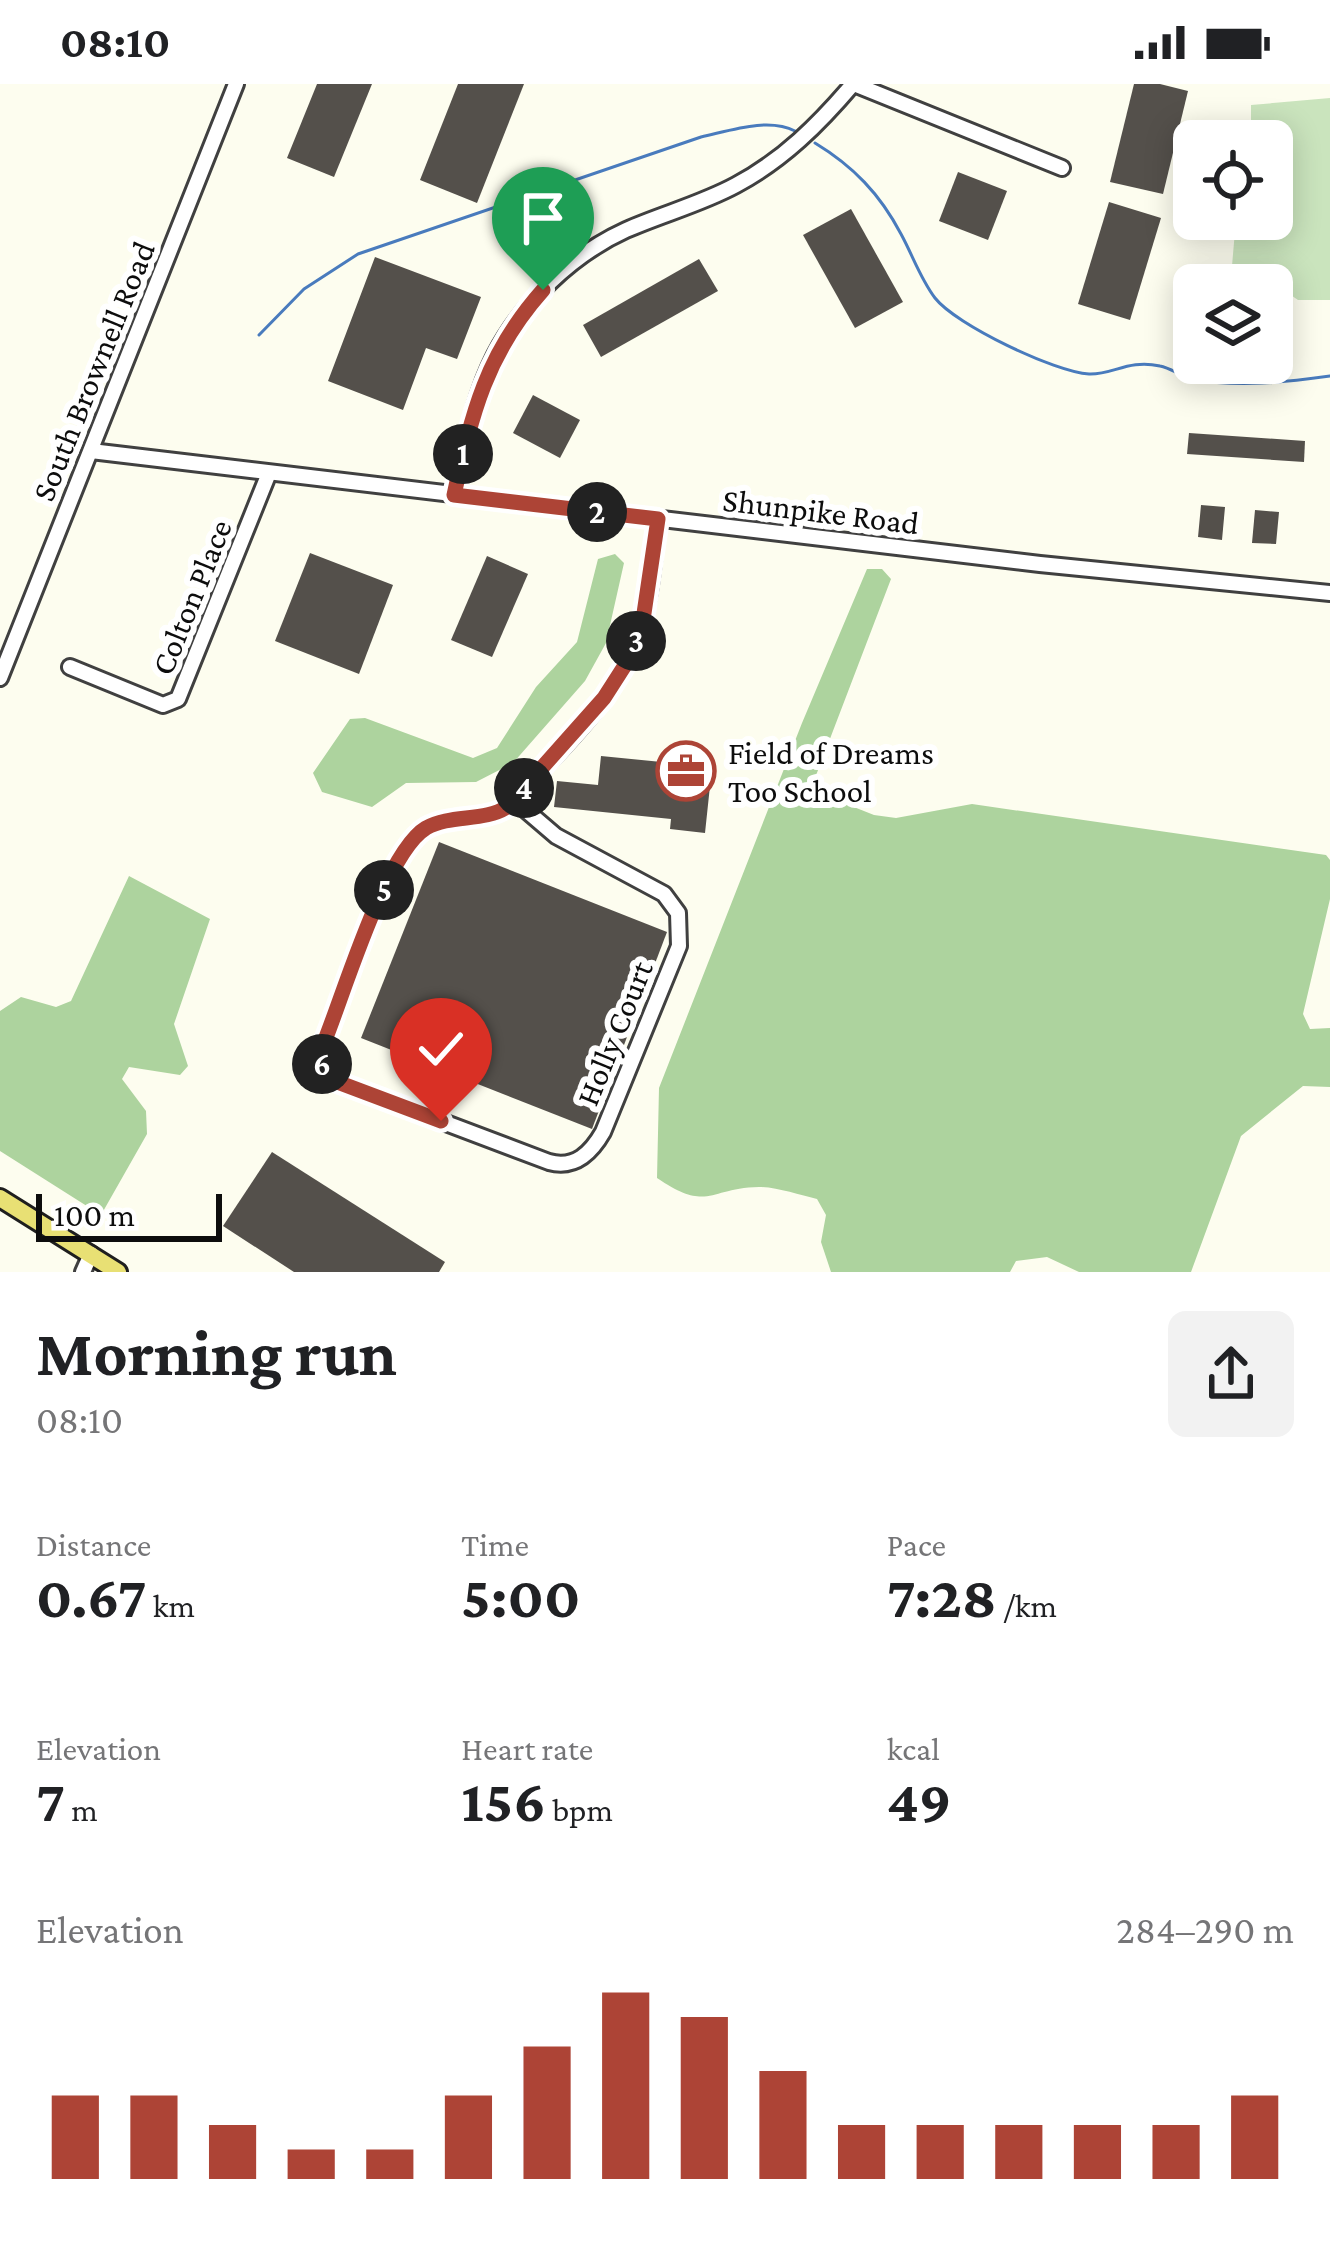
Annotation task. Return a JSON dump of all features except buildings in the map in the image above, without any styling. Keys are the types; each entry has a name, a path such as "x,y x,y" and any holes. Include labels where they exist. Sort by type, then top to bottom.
{"main road":[{"path":"0,1198 87,1263 118,1272"}],"street":[{"name":"South Brownell Road","path":"0,677 236,84"},
{"path":"454,495 489,368 518,319 543,290 604,242 721,193 761,169 813,129 853,84 1062,168"},
{"name":"Shunpike Road","path":"91,451 1330,593"},
{"name":"Colton Place","path":"70,668 166,705 175,702 269,473"},
{"name":"Holly Court","path":"514,800 556,836 664,894 680,923 679,946 603,1132 589,1153 569,1164 549,1162 332,1080 322,1061 325,1040 367,932 406,848 431,826 499,812 514,800 604,698 629,659 643,620 658,519"}],"green space":[{"path":"1330,98 1330,300 1293,297 1293,264 1232,264 1234,240 1293,240 1293,120 1251,120 1251,105"},
{"path":"615,554 624,563 606,643 585,681 513,763 476,782 406,783 372,807 322,792 313,773 350,719 365,718 473,758 497,748 536,687 577,642 598,559"},
{"path":"867,569 882,569 891,579 815,778 821,794 874,815 896,818 972,804 1326,855 1330,860 1330,899 1303,1014 1310,1029 1330,1028 1330,1087 1303,1086 1241,1136 1191,1272 1079,1272 1047,1257 1016,1261 1010,1272 831,1272 821,1242 826,1215 817,1199 759,1187 699,1196 657,1178 659,1088"},
{"path":"129,876 210,919 174,1024 188,1066 180,1075 129,1067 122,1079 146,1111 147,1134 101,1215 0,1151 0,1011 21,997 56,1007 71,1001"}],"waterway":[{"path":"259,335 304,289 358,254 701,137 761,125 795,131"},
{"path":"815,143 842,161 875,194 925,283 946,309 1031,356 1089,374 1149,364 1193,379 1227,383 1330,376"}],"place":[{"name":"Field of Dreams Too School","path":"686,771"}],"route":[{"path":"441,1121 332,1080 323,1069 325,1040 384,889 414,838 443,821 507,807 618,678 643,620 658,519 454,495 489,368 518,319 543,290"}]}
